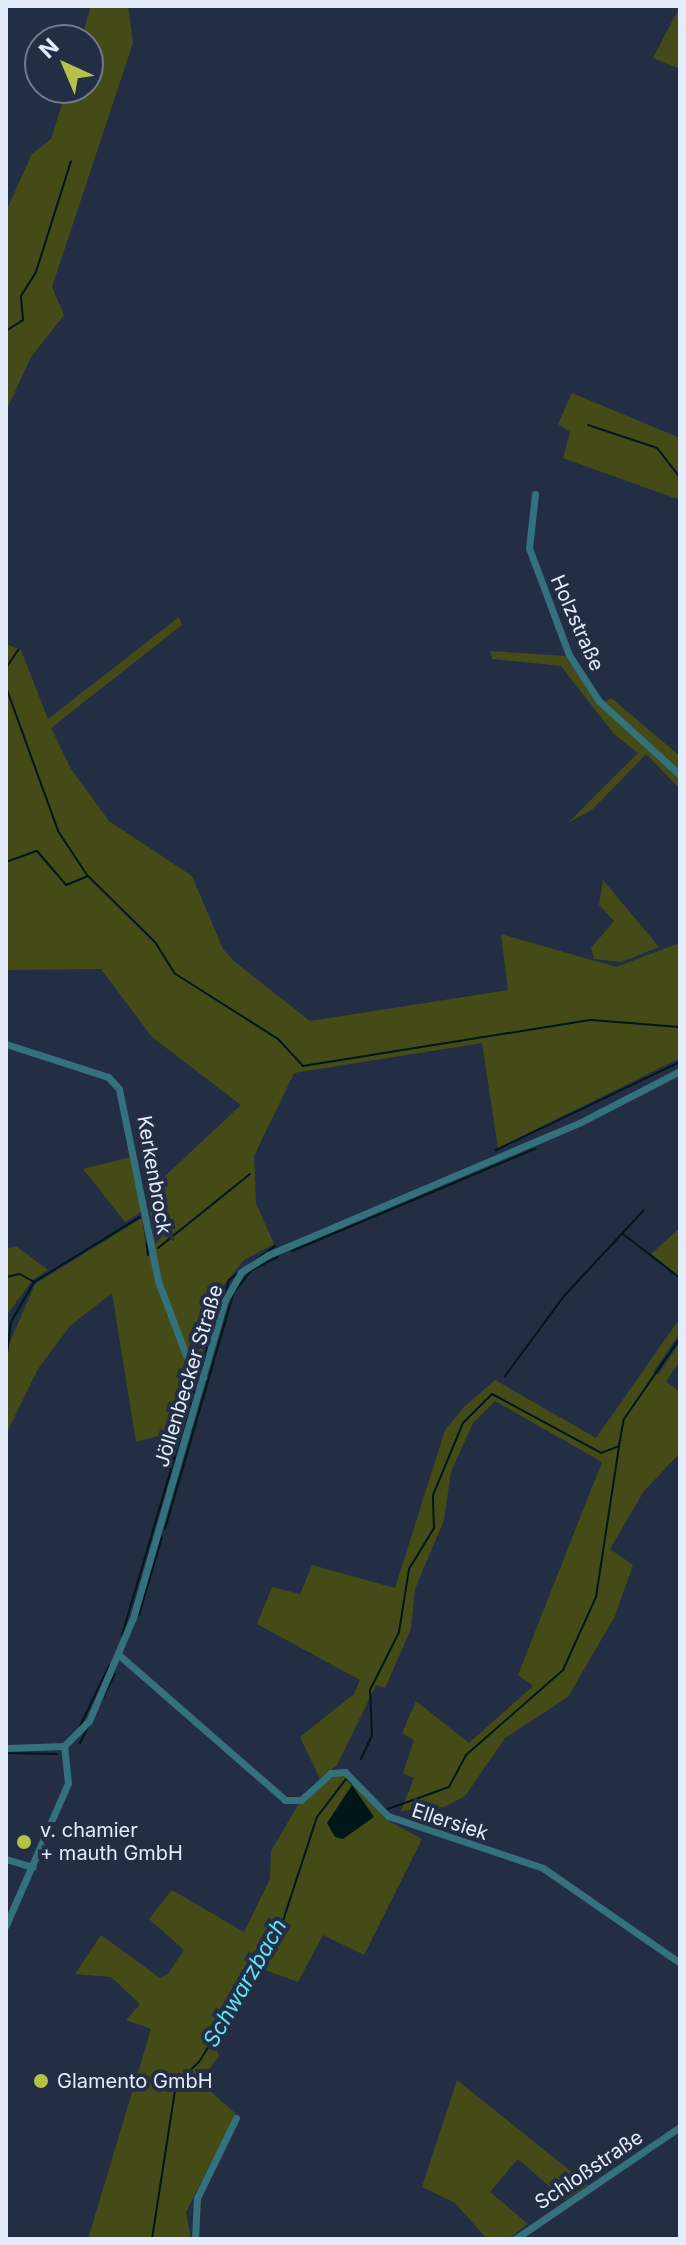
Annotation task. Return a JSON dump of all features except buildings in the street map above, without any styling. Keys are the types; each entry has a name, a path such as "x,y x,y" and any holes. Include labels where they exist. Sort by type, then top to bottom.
{"street":[{"name":"Holzstraße","path":"535,494 529,548 569,655 599,701 680,775"},
{"name":"Kerkenbrock","path":"6,1044 108,1077 119,1089 158,1281 186,1355 203,1377"},
{"name":"Jöllenbecker Straße","path":"64,1746 89,1721 119,1655 224,1302 249,1266 581,1122 680,1071"},
{"name":"Ellersiek","path":"119,1655 273,1793 301,1800 337,1771 383,1812 552,1873 680,1963"},
{"path":"6,1748 64,1746 68,1783 6,1925"},
{"path":"6,1859 33,1867"},
{"path":"195,2239 197,2198 236,2118"},
{"name":"Schloßstraße","path":"515,2239 680,2127"}],"green space":[{"path":"91,6 128,6 133,43 52,287 64,315 31,357 6,411 6,211 32,154 51,139 62,104 104,104 104,24 86,24"},
{"path":"680,6 680,69 653,58"},
{"path":"572,393 680,438 680,500 563,458 570,432 558,424"},
{"path":"179,617 182,625 51,728 71,769 109,821 192,876 223,949 235,962 310,1021 508,990 501,934 616,967 680,943 680,1058 498,1148 482,1043 294,1073 254,1156 256,1203 274,1244 244,1260 222,1287 177,1440 158,1436 136,1442 112,1293 70,1326 38,1369 6,1434 6,1351 35,1284 142,1218 147,1256 155,1252 148,1192 241,1105 152,1037 101,969 6,970 6,644 21,650 48,719"},
{"path":"490,651 565,656 599,706 611,698 680,756 680,789 646,754 593,809 568,823 638,753 614,734 561,666 492,659"},
{"path":"603,880 659,947 621,962 594,959 591,948 614,921 599,905"},
{"path":"135,1156 144,1210 125,1222 83,1169"},
{"path":"680,1228 680,1277 651,1254"},
{"path":"16,1246 48,1270 32,1280 6,1276 6,1249"},
{"path":"24,1276 32,1281 6,1316 6,1278"},
{"path":"680,1318 680,1333 653,1372 658,1375 680,1342 680,1361 666,1381 680,1392 680,1453 644,1491 610,1549 633,1565 615,1616 568,1697 505,1738 465,1796 444,1807 401,1811 414,1778 403,1773 414,1740 402,1733 416,1701 469,1743 533,1686 518,1675 602,1462 495,1401 473,1423 451,1472 444,1520 415,1589 411,1629 385,1688 376,1685 337,1765 320,1779 300,1737 354,1694 360,1680 257,1624 272,1587 300,1594 312,1565 395,1588 445,1430 464,1407 495,1380 596,1438"},
{"path":"336,1775 345,1775 363,1791 385,1819 422,1839 364,1955 323,1935 298,1982 265,1970 216,2049 219,2056 200,2082 236,2114 186,2212 191,2239 88,2239 151,2029 126,2020 140,2004 111,1977 75,1974 101,1935 160,1978 168,1974 184,1950 149,1919 172,1890 244,1932 270,1879 271,1851 298,1805"},
{"path":"457,2080 588,2185 565,2200 518,2159 490,2192 528,2224 508,2239 487,2239 455,2203 422,2187"}],"shaded area":[{"path":"352,1785 374,1817 343,1839 335,1837 327,1823"}],"waterway":[{"path":"6,331 23,320 21,296 36,272 71,161"},
{"path":"588,425 657,448 680,477"},
{"path":"6,668 18,650"},
{"path":"6,687 58,831 87,875"},
{"path":"6,862 37,851 66,885 88,876 155,942 174,973 278,1039 303,1066 591,1020 680,1027"},
{"path":"496,1150 680,1062"},
{"path":"292,1251 535,1149"},
{"path":"158,1248 250,1174"},
{"path":"505,1376 564,1296 644,1210"},
{"path":"6,1362 11,1322 34,1282 140,1217"},
{"path":"623,1234 680,1278"},
{"path":"147,1244 148,1255"},
{"path":"202,1365 229,1280 275,1246"},
{"path":"165,1529 234,1292 252,1270 278,1257"},
{"path":"6,1277 20,1274 34,1282"},
{"name":"Schwarzbach","path":"361,1759 372,1735 370,1690 399,1632 409,1569 434,1528 433,1495 463,1423 492,1394 601,1453 619,1446 624,1419 680,1338"},
{"path":"122,1635 196,1385"},
{"path":"385,1810 449,1787 466,1755 563,1670 596,1597 619,1447"},
{"path":"139,1615 162,1537"},
{"path":"80,1726 109,1666"},
{"path":"80,1743 115,1674"},
{"path":"6,1753 57,1754"},
{"name":"Schwarzbach","path":"346,1778 352,1784"},
{"name":"Schwarzbach","path":"152,2239 176,2084 199,2062 279,1933 317,1817 346,1779"}],"place":[{"name":"v. chamier + mauth GmbH","path":"24,1842"},
{"name":"Glamento GmbH","path":"41,2081"}]}
